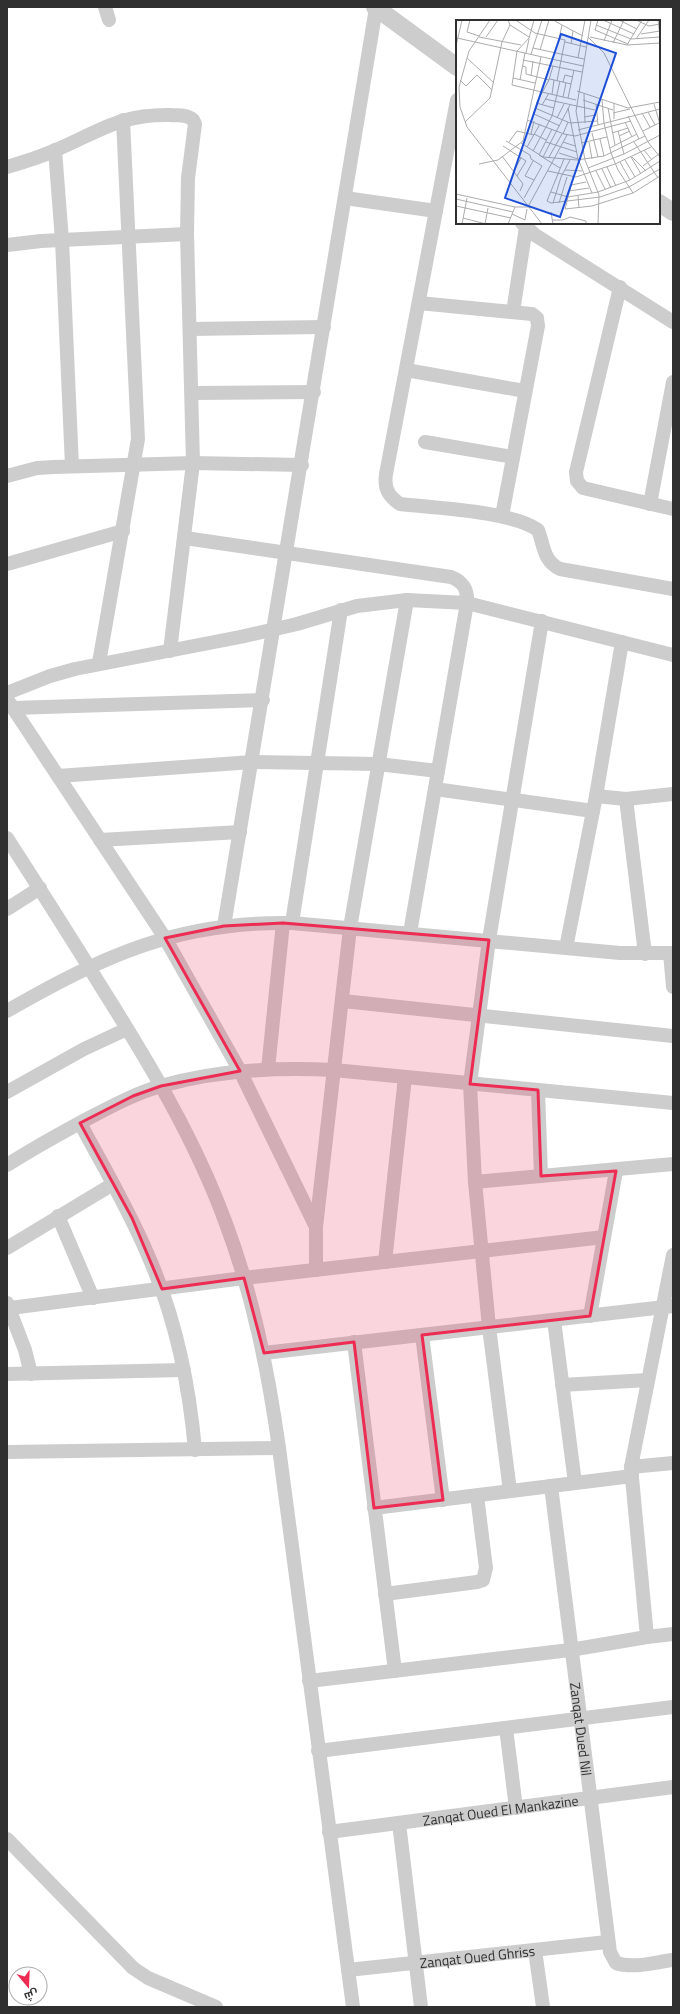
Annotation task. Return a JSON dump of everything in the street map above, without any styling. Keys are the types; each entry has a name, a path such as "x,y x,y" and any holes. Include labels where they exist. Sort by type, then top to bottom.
{"street":[{"path":"224,926 275,629 376,8 456,66"},
{"path":"456,105 385,481 389,495 400,504 502,516 528,523 538,530 546,558 554,566 560,569 673,589"},
{"path":"7,167 55,150 123,120 147,115 187,116 193,120 195,124 188,178 187,234 194,463 170,651"},
{"path":"99,663 123,531 138,431 130,237 123,120"},
{"path":"55,150 62,240 72,466"},
{"path":"345,198 436,211"},
{"path":"660,204 673,212"},
{"path":"513,312 524,225 673,322"},
{"path":"7,245 62,240 187,234"},
{"path":"620,287 576,472 577,481 583,488 673,509"},
{"path":"419,303 532,314 537,318 538,326 502,516"},
{"path":"191,329 324,327"},
{"path":"406,370 525,391"},
{"path":"650,504 673,382"},
{"path":"192,393 314,392"},
{"path":"424,442 513,457"},
{"path":"7,476 37,468 72,466 194,463 302,465"},
{"path":"7,564 123,531"},
{"path":"185,538 452,577 459,580 465,587 468,595 467,603 410,933"},
{"path":"7,693 50,676 99,663 170,651 275,629 340,610 374,603 407,600 467,603 673,655"},
{"path":"316,1270 316,1227 343,1002 350,928 407,600"},
{"path":"268,1069 287,923 317,763 340,610"},
{"path":"510,1491 489,1327 475,1182 470,1084 489,940 542,621"},
{"path":"566,948 596,796 622,642"},
{"path":"10,703 263,700"},
{"path":"10,703 165,938 240,1071 316,1227"},
{"path":"58,776 252,762 378,764 438,771"},
{"path":"435,789 593,811"},
{"path":"596,796 626,799 673,794"},
{"path":"626,799 645,954"},
{"path":"100,840 240,832"},
{"path":"7,838 40,888 127,1029 161,1086 187,1134 209,1180 225,1220 244,1278 264,1353 280,1448 318,1751 353,2007"},
{"path":"7,909 40,888"},
{"path":"7,1011 89,967 114,956 165,938 224,926 287,923 566,948 645,954 671,953 673,987"},
{"path":"343,1002 673,1036"},
{"path":"7,1092 77,1053 127,1029"},
{"path":"7,1165 80,1123 133,1096 161,1086 240,1071 268,1069 334,1070 673,1103"},
{"path":"384,1262 405,1077"},
{"path":"538,1090 541,1176"},
{"path":"80,1123 135,1225 162,1289 178,1342 184,1370 195,1450"},
{"path":"475,1182 616,1171 673,1164"},
{"path":"590,1316 616,1171"},
{"path":"7,1248 113,1184"},
{"path":"58,1216 93,1298"},
{"path":"31,1374 8,1306 93,1298 244,1278 604,1237"},
{"path":"647,1637 631,1471 648,1380 667,1307 673,1255"},
{"path":"264,1353 667,1307"},
{"path":"554,1320 575,1483"},
{"path":"422,1335 443,1500"},
{"path":"354,1342 395,1671"},
{"path":"7,1374 184,1370"},
{"path":"562,1385 648,1380"},
{"path":"7,1452 280,1448"},
{"path":"374,1508 575,1483 673,1463"},
{"name":"Zanqat Dued Nil","path":"551,1486 607,1942 612,1958 616,1963 623,1965 632,1966 673,1960"},
{"path":"385,1594 483,1580 486,1568 477,1496"},
{"path":"309,1681 570,1650 673,1634"},
{"path":"318,1751 673,1707"},
{"path":"506,1728 516,1808"},
{"name":"Zanqat Oued El Mankazine","path":"329,1832 673,1787"},
{"path":"399,1823 421,2007"},
{"path":"7,1839 133,1968 148,1978 216,2007"},
{"name":"Zanqat Oued Ghriss","path":"348,1970 607,1942"},
{"path":"535,1950 543,2007"}],"highlighted area":[{"path":"283,923 489,940 470,1084 538,1090 541,1176 616,1171 590,1316 422,1335 443,1500 374,1508 354,1342 264,1353 244,1278 162,1289 132,1218 80,1123 133,1096 161,1086 240,1071 165,938 224,926"}]}
